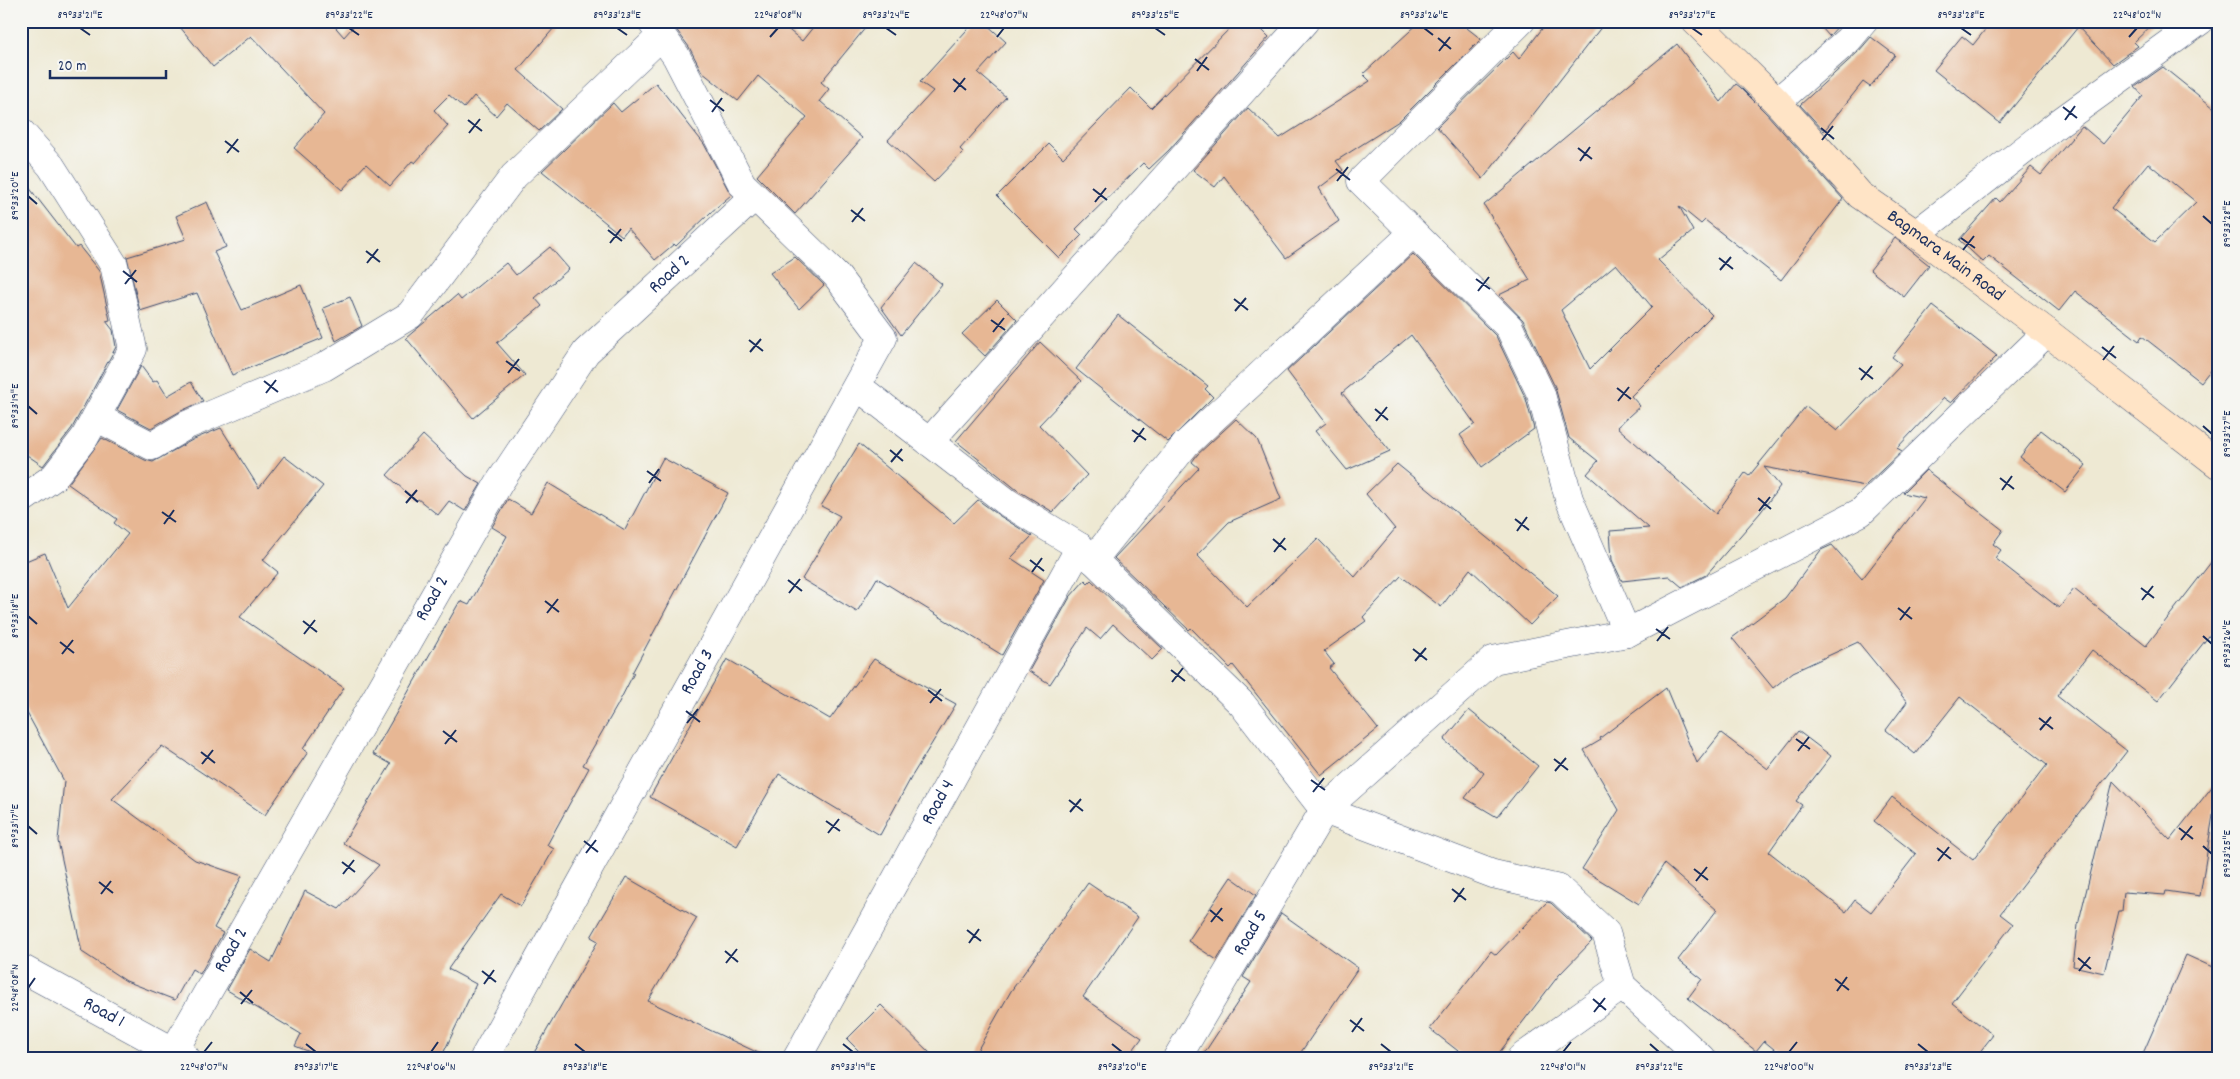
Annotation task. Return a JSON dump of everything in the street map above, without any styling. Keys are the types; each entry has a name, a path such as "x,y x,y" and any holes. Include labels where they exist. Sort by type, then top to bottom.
{"street":[{"path":"929,442 1305,21"},
{"path":"1521,21 1361,181 1509,327 1541,394 1569,499 1627,633"},
{"name":"Bagmara Main Road","path":"1695,21 1777,102 1860,195 1916,234 2046,332 2219,466"},
{"path":"1777,102 1848,40 1864,21"},
{"path":"1916,234 2060,122 2200,21"},
{"path":"96,417 152,446 187,425 324,367 410,316 514,176 656,29 676,56 742,184 754,197"},
{"path":"21,132 50,166 114,265 133,348 85,437 54,478 21,500"},
{"name":"Road 3","path":"484,1058 883,338 836,275 754,197"},
{"name":"Road 2","path":"176,1055 499,483 586,352 754,197"},
{"name":"Road 4","path":"797,1058 1087,553 1186,444 1413,233"},
{"name":"Road 5","path":"1177,1058 1324,810 1492,660 1627,633 1861,512 2046,332"},
{"path":"857,386 1008,503 1087,553 1242,704 1324,810 1493,874 1560,889 1606,933 1622,986 1702,1058"},
{"name":"Road 1","path":"21,968 176,1055"},
{"path":"1521,1058 1622,986"}],"building":[{"path":"175,21 330,21 344,37 358,21 560,21 518,70 562,109 539,131 507,103 496,116 474,96 464,108 449,95 434,110 448,126 415,163 412,161 390,186 366,164 342,190 294,148 324,114 251,36 213,67"},
{"path":"670,21 778,21 802,41 818,21 871,21 821,82 829,89 818,103 820,101 862,138 795,214 757,176 807,117 758,76 738,101 702,72 689,47"},
{"path":"975,21 983,21 1006,42 978,73 1006,97 960,149 963,152 934,182 888,140 933,91 920,82"},
{"path":"1237,21 1253,21 1269,37 1169,150 1149,169 1143,163 1076,229 1082,235 1059,258 997,196 1049,144 1063,158 1131,88 1151,108"},
{"path":"1421,21 1458,21 1481,39 1399,121 1336,161 1343,170 1319,188 1339,221 1286,258 1224,176 1215,187 1193,170 1248,108 1280,138 1370,81 1363,74"},
{"path":"1548,21 1606,21 1483,179 1437,127 1513,52 1519,59"},
{"path":"1816,21 1843,21 1829,36"},
{"path":"1992,21 2156,21 2134,42 2138,46 2113,64 2078,27 2000,123 1934,70 1962,36 1973,45"},
{"path":"1871,37 1895,55 1870,87 1863,82 1824,131 1800,105 1858,52"},
{"path":"1677,44 1721,102 1736,84 1740,87 1766,113 1843,199 1781,280 1705,220 1701,224 1679,206 1693,231 1658,260 1712,315 1631,396 1640,406 1617,427 1716,514 1745,473 1749,476 1806,406 1837,431 1901,364 1892,357 1933,306 1997,356 1951,403 1944,398 1897,448 1902,451 1865,486 1764,467 1780,486 1760,513 1706,575 1682,587 1669,576 1622,581 1612,560 1610,531 1649,528 1587,474 1598,461 1569,438 1555,387 1523,320 1499,295 1530,280 1484,205","holes":["1616,264 1652,307 1590,369 1561,310"]},
{"path":"2163,67 2219,112 2219,359 2201,382 2142,336 2139,341 2075,291 2059,311 1989,256 1983,262 1959,240 1996,198 2000,202 2031,167 2041,175 2082,126 2103,144 2143,96 2135,87","holes":["2148,163 2196,202 2155,242 2111,208"]},
{"path":"656,83 704,144 731,195 676,246 674,244 655,260 628,228 622,236 542,171 613,103 621,112"},
{"path":"21,177 76,248 79,246 99,271 110,320 106,321 113,330 116,347 72,428 43,466 21,451"},
{"path":"207,202 226,247 214,252 242,310 301,285 323,338 232,375 197,293 140,311 127,257 186,239 176,216"},
{"path":"1895,238 1929,265 1904,297 1870,270"},
{"path":"550,247 569,269 535,298 542,306 497,343 525,375 473,418 406,338 457,295 461,300 506,263 516,275"},
{"path":"1413,254 1496,336 1526,399 1534,429 1482,467 1460,435 1475,424 1411,335 1342,393 1390,451 1347,470 1315,431 1326,423 1287,371"},
{"path":"795,257 824,285 799,309 770,273"},
{"path":"916,263 942,284 901,335 881,307"},
{"path":"350,297 362,326 336,341 323,308"},
{"path":"997,300 1017,320 985,356 962,334"},
{"path":"1118,315 1208,386 1205,389 1213,397 1168,442 1076,369"},
{"path":"1040,342 1081,381 1039,425 1087,475 1053,512 1017,490 956,441"},
{"path":"141,366 153,382 157,380 167,396 191,382 203,401 151,428 117,410"},
{"path":"1236,419 1257,439 1281,499 1229,522 1197,555 1247,607 1318,539 1355,577 1395,529 1366,494 1397,464 1558,596 1530,625 1470,569 1441,607 1401,576 1363,617 1366,621 1324,651 1334,664 1329,668 1378,729 1321,775 1233,665 1230,668 1191,628 1189,630 1114,558 1199,468 1192,462 1197,455"},
{"path":"221,428 259,488 284,456 323,486 263,560 278,572 240,617 344,688 303,749 308,752 265,815 162,746 112,799 195,860 242,876 214,928 223,933 200,974 192,969 175,1000 126,981 82,952 58,841 64,781 21,702 21,563 45,553 68,608 128,534 114,523 117,519 68,484 102,438 145,460 153,462 194,439"},
{"path":"2041,430 2086,465 2065,492 2020,457"},
{"path":"423,435 467,476 481,484 465,511 449,501 438,515 418,499 416,501 387,475"},
{"path":"859,444 954,523 978,500 1032,536 1011,558 1044,580 1002,655 877,578 857,612 802,579 840,516 821,506"},
{"path":"663,458 728,493 632,673 634,673 617,706 583,765 589,768 547,845 554,849 521,906 501,894 448,969 476,984 441,1058 325,1058 295,1046 301,1034 227,990 250,949 271,962 305,891 339,909 379,865 343,843 391,764 373,754 460,601 469,605 507,536 492,527 508,499 531,513 548,483 625,530"},
{"path":"1926,470 2003,530 1993,544 2001,550 1995,558 2059,608 2074,589 2146,646 2219,552 2219,623 2158,701 2092,650 2057,696 2127,751 2000,914 2013,924 1952,1003 1993,1035 1975,1058 1785,1058 1764,1041 1756,1051 1688,998 1702,979 1678,960 1717,910 1664,864 1639,904 1582,869 1619,810 1584,750 1601,740 1600,738 1666,688 1697,763 1721,733 1768,769 1798,731 1831,756 1796,801 1802,805 1769,852 1846,912 1855,900 1871,912 1916,854 1874,821 1892,797 1973,860 2047,765 1960,697 1915,754 1886,730 1907,702 1858,642 1793,672 1773,688 1732,638 1785,598 1821,550 1832,545 1862,579 1925,498 1903,493"},
{"path":"1085,580 1088,583 1091,580 1163,649 1152,660 1113,624 1100,639 1087,628 1050,684 1029,671 1070,597"},
{"path":"727,659 830,719 874,659 956,704 912,776 880,835 779,774 737,846 650,797"},
{"path":"1469,710 1538,766 1497,817 1465,798 1484,773 1444,740"},
{"path":"2219,778 2200,896 2166,891 2165,895 2124,892 2122,911 2119,911 2104,973 2073,966 2078,925 2113,781 2170,840"},
{"path":"626,877 697,918 648,1001 769,1058 531,1058 598,941 591,937"},
{"path":"1231,877 1256,895 1217,960 1188,941"},
{"path":"1088,883 1138,917 1083,997 1142,1038 1127,1058 973,1058 1011,991"},
{"path":"1547,902 1551,903 1592,941 1559,975 1495,1058 1467,1058 1430,1029 1491,951 1496,955"},
{"path":"1281,913 1358,968 1297,1058 1201,1058 1251,982 1243,977"},
{"path":"2186,955 2219,970 2219,1058 2141,1058"},
{"path":"881,1005 935,1058 866,1058 847,1039"}]}
